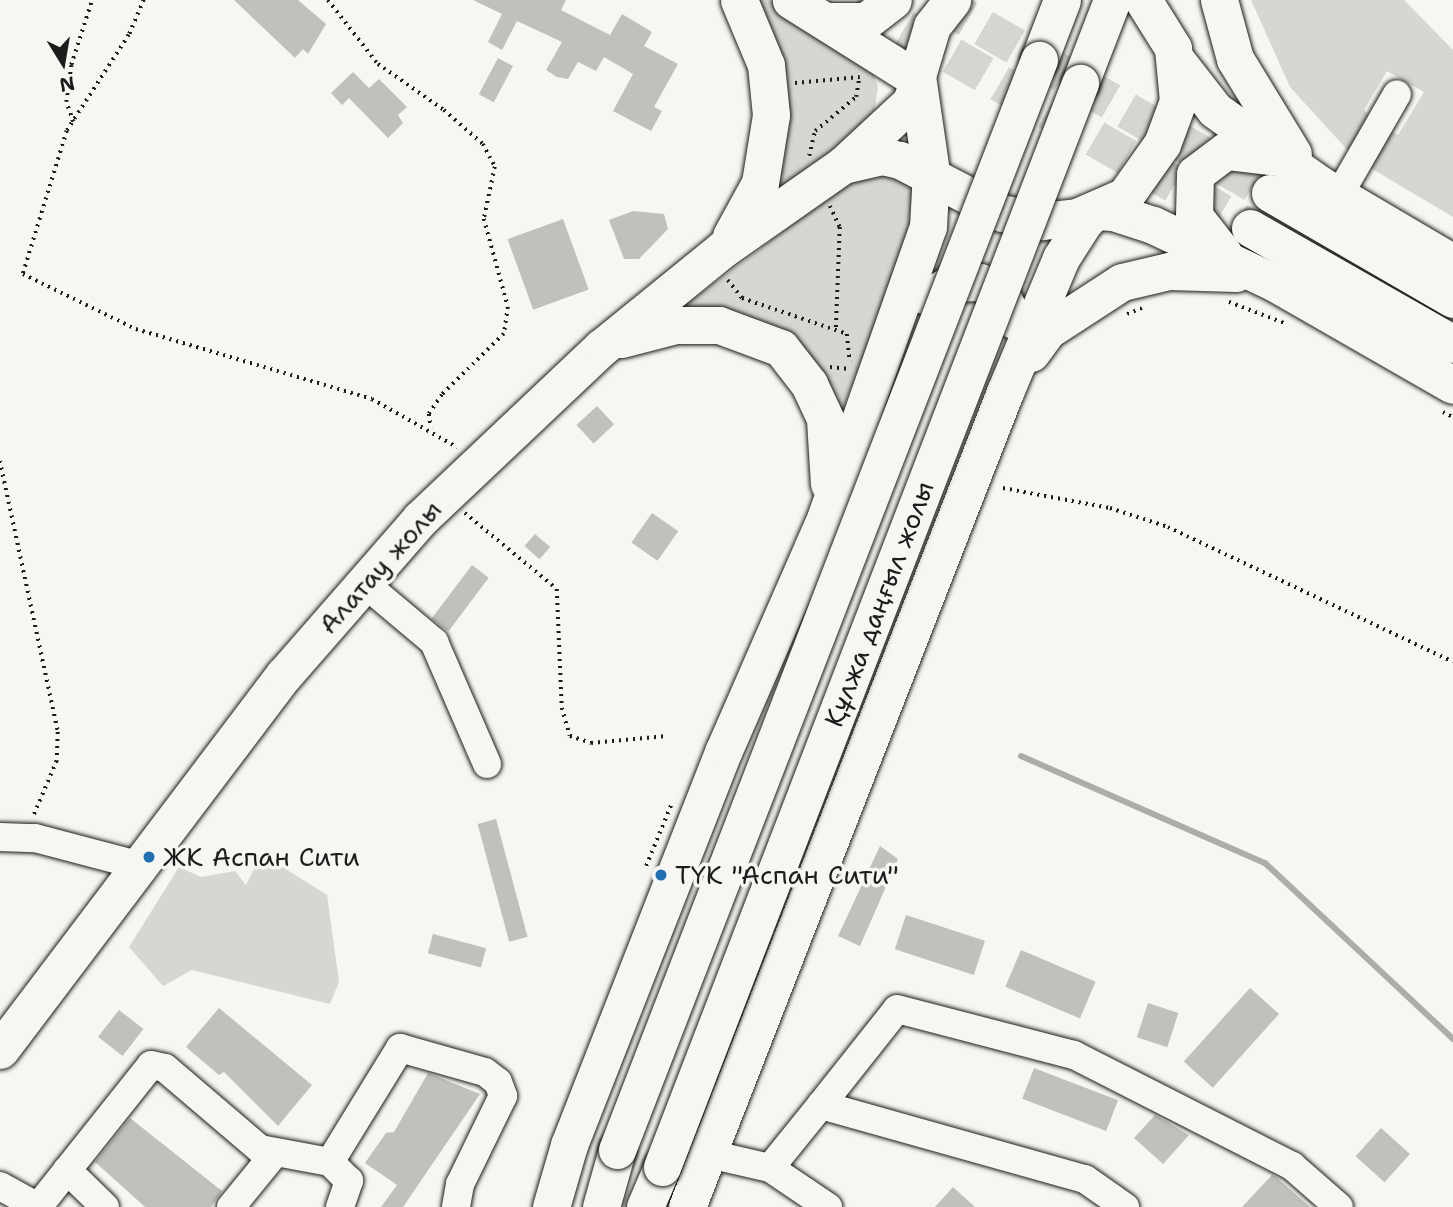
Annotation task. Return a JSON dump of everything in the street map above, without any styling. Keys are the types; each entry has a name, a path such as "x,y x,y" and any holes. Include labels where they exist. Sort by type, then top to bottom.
{"main road":[{"path":"725,264 750,209 766,162 769,85 760,42 739,0"},
{"path":"551,1207 569,1145 724,750 826,516 928,227 931,172 912,76 791,0"},
{"path":"825,21 866,21 893,0"},
{"path":"843,165 910,103 926,41 952,0"},
{"name":"Құлжа даңғыл жолы","path":"601,1207 617,1150 1062,0"},
{"name":"Құлжа даңғыл жолы","path":"645,1207 1112,0"},
{"path":"1143,0 1176,61 1215,110 1320,184 1453,263"},
{"path":"687,1207 1009,383 1061,258 1096,211 1136,186 1162,144 1178,101 1174,0"},
{"path":"1219,0 1251,89 1320,184"},
{"path":"922,127 939,163 967,193"},
{"path":"1320,184 1244,149 1212,156 1195,174 1191,202 1198,229 1261,276 1441,394"},
{"path":"843,165 882,156 931,172 1002,213 1041,221 1096,211 1130,216 1261,276"},
{"name":"Алатау жолы","path":"0,1050 137,865 363,583 458,507 477,464 601,348 725,264 843,165"},
{"path":"1269,193 1453,299"},
{"path":"1250,228 1453,344"},
{"path":"1009,383 1048,330 1122,282 1192,269 1261,276"},
{"path":"875,379 927,298 966,281 992,287 1009,305 1016,332 1009,383"},
{"path":"601,348 650,329 706,325 744,330 781,348 809,384 825,419 826,516"}],"street":[{"path":"1320,184 1397,94"},
{"path":"363,583 434,642 487,764"},
{"path":"0,837 35,838 137,865"},
{"path":"770,1168 897,1009 1074,1055 1292,1166 1339,1207"},
{"path":"330,1162 400,1048 485,1072 498,1082 503,1096 460,1184 456,1207"},
{"path":"0,1186 38,1207 151,1065 165,1068 260,1149 330,1162 349,1181 340,1207"},
{"path":"821,1105 1085,1179 1125,1207"},
{"path":"231,1207 275,1153"},
{"path":"709,1154 770,1168 828,1207"},
{"path":"67,1170 105,1207"}],"path":[{"path":"73,122 66,102 71,65 92,0"},
{"path":"144,0 73,122 23,274 136,329 309,377 431,430 477,464"},
{"path":"328,0 378,64 444,110 483,145 495,167 484,219 508,307 504,334 442,396 429,414 431,430"},
{"path":"807,160 815,131 856,97 859,78 864,71"},
{"path":"769,85 859,78"},
{"path":"827,200 839,227 836,330"},
{"path":"717,285 725,264"},
{"path":"1221,300 1262,310 1298,331"},
{"path":"1116,319 1151,305"},
{"path":"1441,394 1453,417"},
{"path":"0,461 58,732 57,761 34,804 35,838"},
{"path":"1003,488 1110,508 1168,527 1453,662"},
{"path":"458,507 557,589 562,708 570,736 591,743 667,736"}],"shaded area":[{"path":"749,0 769,0 872,71 878,87 874,114 864,126 754,215 767,187"},
{"path":"1251,0 1404,0 1453,50 1453,217 1369,167 1390,130 1398,135 1424,92 1387,71 1364,110 1374,119 1352,155 1290,87"},
{"path":"876,170 903,179 916,198 917,219 837,423 823,387 672,315 855,178"},
{"path":"278,864 327,895 339,982 330,1004 192,970 163,986 129,947 179,867 201,877 235,871 246,885 256,865"}],"building":[{"path":"234,0 298,0 326,24 308,54 303,49 295,58"},
{"path":"473,0 566,0 561,10 610,35 622,14 652,32 644,46 678,64 654,107 662,111 651,131 613,111 633,74 604,57 596,71 578,62 568,79 557,77 546,70 562,42 517,21 502,50 488,42 502,14"},
{"path":"498,58 513,66 494,102 479,94"},
{"path":"353,72 369,88 379,79 407,107 398,115 403,123 388,138 349,98 342,105 331,93"},
{"path":"633,211 664,214 668,229 639,259 624,259 609,220"},
{"path":"563,219 589,289 533,310 508,239"},
{"path":"597,406 614,424 594,443 577,425"},
{"path":"652,513 678,531 658,561 631,542"},
{"path":"535,534 550,547 540,559 525,546"},
{"path":"472,565 489,578 448,631 432,619"},
{"path":"496,819 528,937 509,942 478,824"},
{"path":"880,846 898,859 860,946 838,936"},
{"path":"906,915 985,941 974,975 895,949"},
{"path":"433,934 486,948 481,968 428,953"},
{"path":"1021,950 1096,982 1080,1018 1005,987"},
{"path":"1250,988 1279,1014 1213,1088 1184,1062"},
{"path":"1148,1003 1178,1013 1167,1047 1137,1037"},
{"path":"219,1008 312,1085 278,1126 224,1072 219,1075 186,1047"},
{"path":"119,1010 143,1029 122,1056 98,1037"},
{"path":"1034,1068 1118,1100 1106,1131 1022,1099"},
{"path":"428,1073 480,1094 403,1207 381,1207 397,1185 365,1163 386,1133 394,1132"},
{"path":"1155,1115 1189,1135 1163,1164 1134,1138"},
{"path":"130,1118 222,1191 211,1207 145,1207 95,1162"},
{"path":"1381,1128 1410,1154 1385,1182 1356,1156"},
{"path":"1272,1175 1276,1177 1310,1207 1242,1207"},
{"path":"953,1187 975,1207 935,1207"}],"waterway":[{"path":"1021,756 1265,863 1453,1039"}],"tunnel":[{"path":"857,0 1250,228"},
{"path":"936,0 1270,193"}],"place":[{"name":"ЖК Аспан Сити","path":"149,857"},
{"name":"ТҮК \"Аспан Сити\"","path":"661,875"}]}
